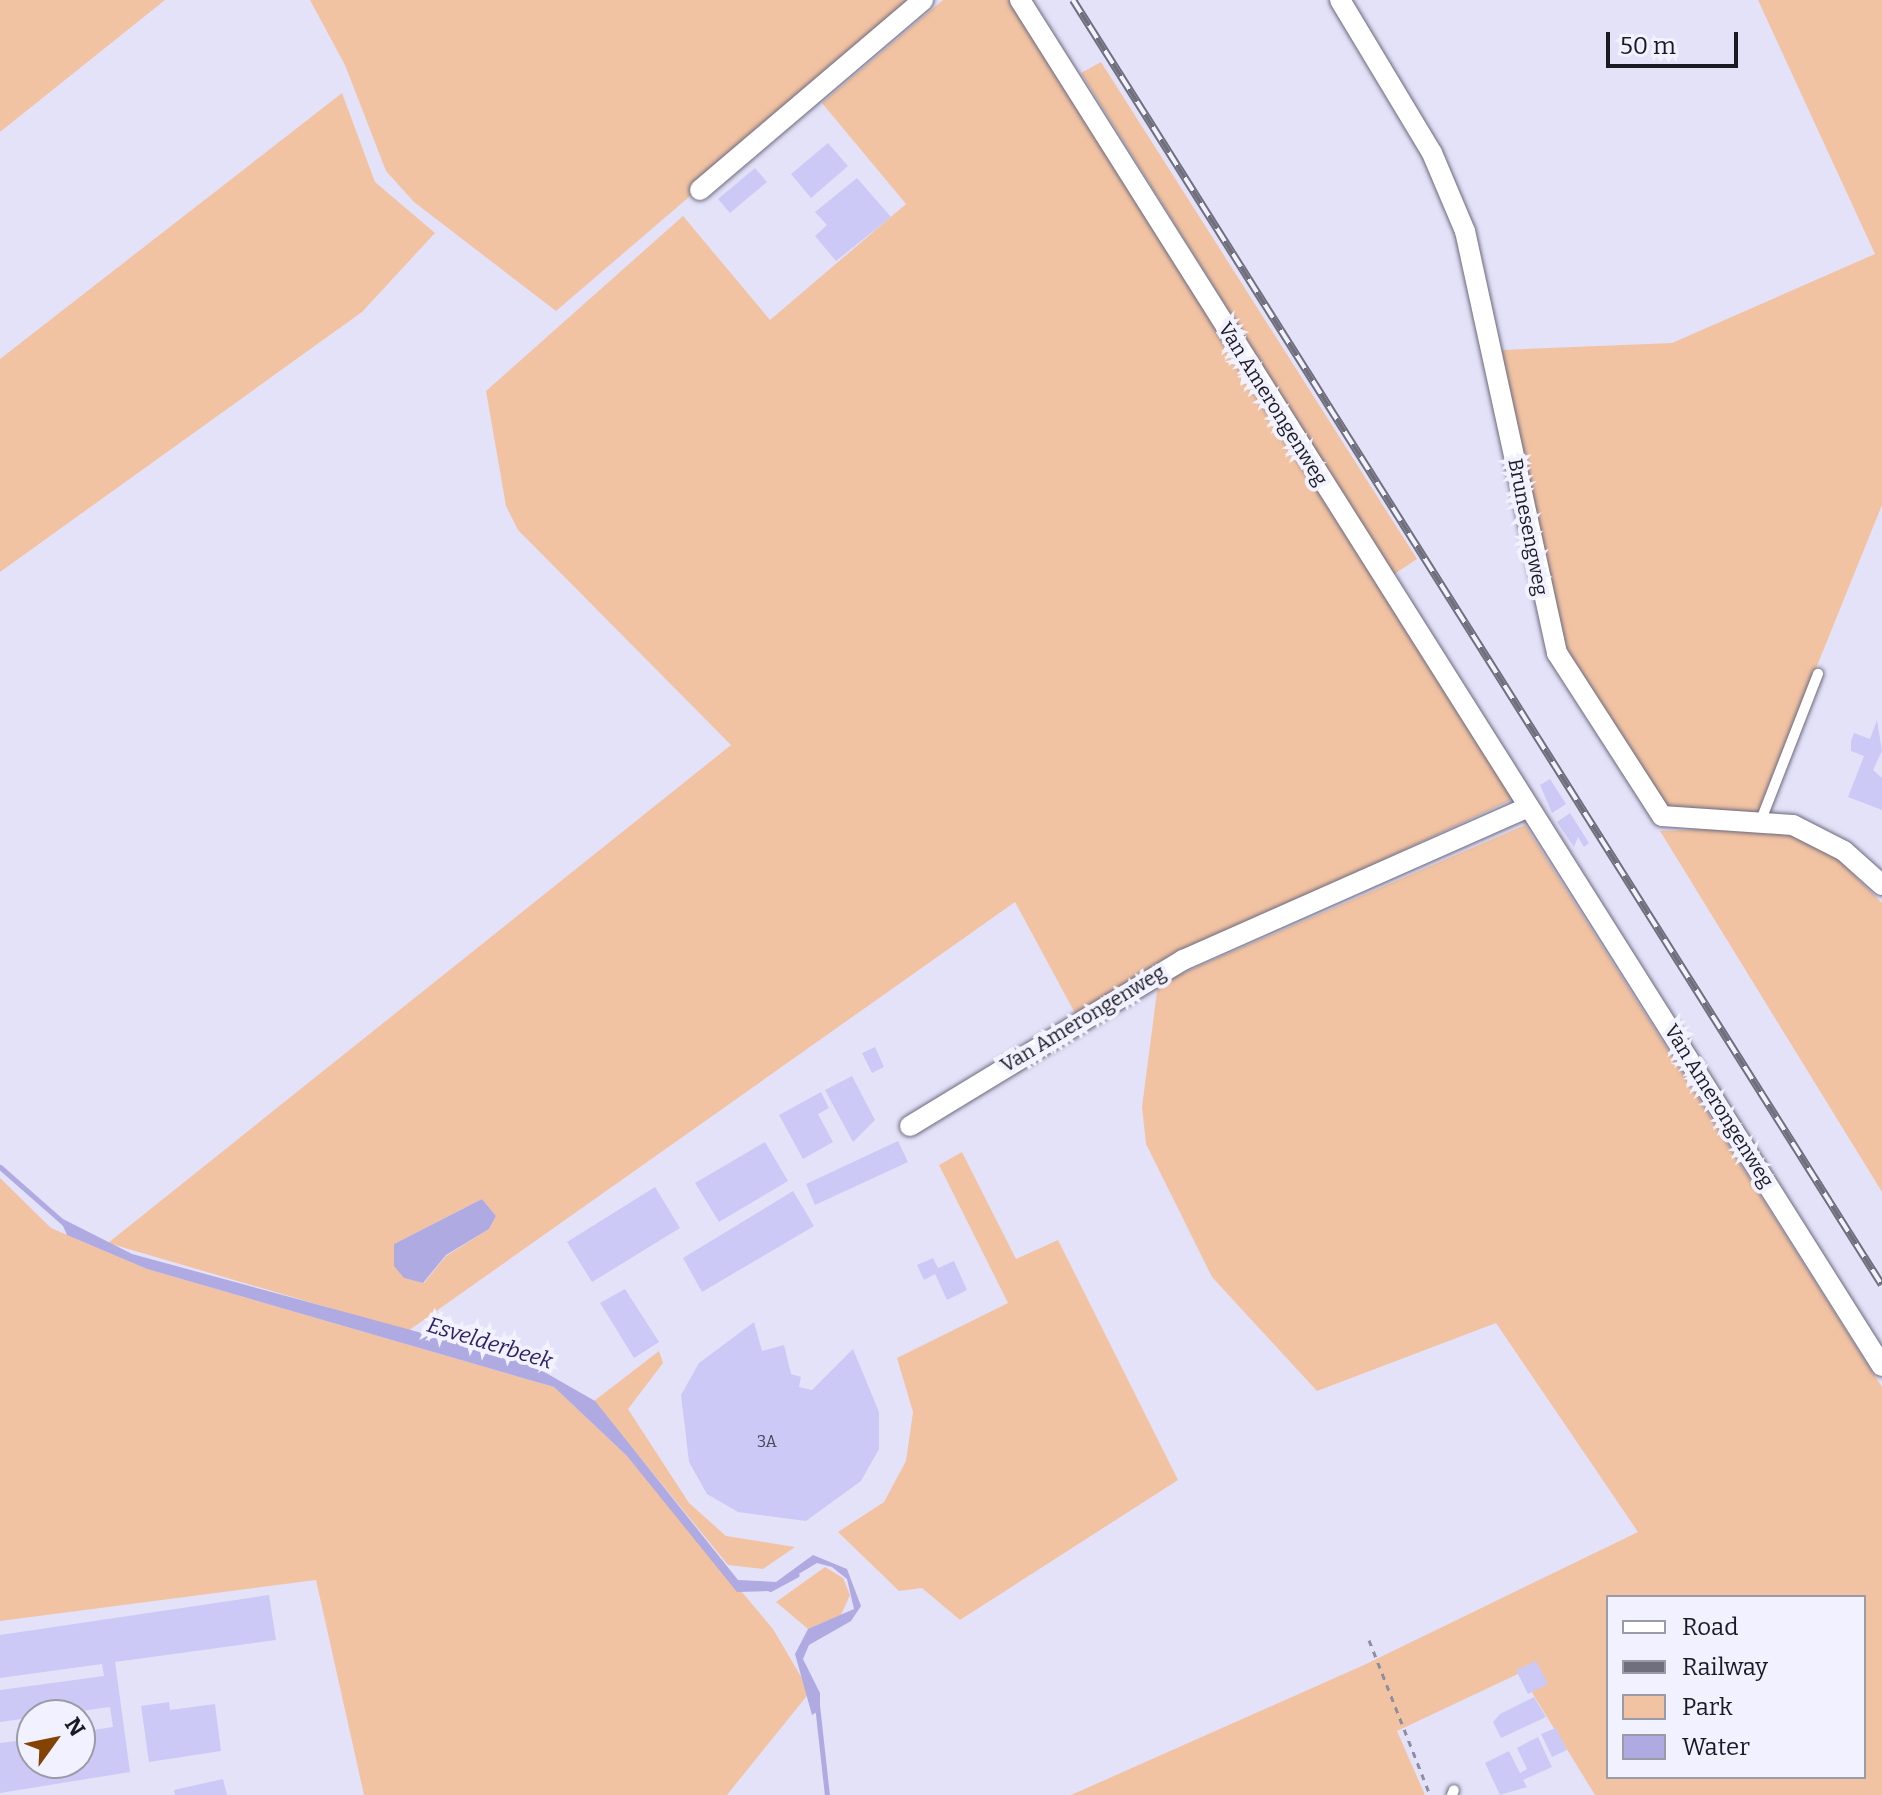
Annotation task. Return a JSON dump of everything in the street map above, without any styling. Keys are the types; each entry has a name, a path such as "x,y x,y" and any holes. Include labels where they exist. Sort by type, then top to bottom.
{"street":[{"path":"700,190 923,0"},
{"name":"Van Amerongenweg","path":"1020,0 1526,808 1882,1366"},
{"name":"Brunesengweg","path":"1340,0 1432,153 1465,231 1557,653 1662,816 1761,820 1821,837 1872,869 1882,885"},
{"name":"Van Amerongenweg","path":"910,1126 1183,960 1526,808"}],"lane":[{"path":"1761,820 1818,674"}],"path":[{"path":"1369,1640 1430,1795"}],"green space":[{"path":"0,0 165,0 0,132"},
{"path":"310,0 919,0 556,311 414,202 386,171 345,65"},
{"path":"943,0 1014,0 1515,798 1172,959 1076,1015 1015,902 408,1331 108,1243 731,745 518,530 506,506 486,391 683,216 770,320 906,204 822,103","holes":["482,1199 496,1216 489,1229 446,1256 424,1283 404,1278 394,1244"]},
{"path":"1758,0 1882,0 1882,505 1758,812 1662,812 1563,650 1501,350 1672,343 1875,254"},
{"path":"1101,62 1417,559 1393,575 1081,73"},
{"path":"342,93 375,182 435,233 362,312 0,572 0,359"},
{"path":"1525,825 1882,1387 1882,1795 1595,1795 1520,1673 1397,1731 1425,1795 1071,1795 1364,1665 1638,1532 1496,1323 1317,1391 1212,1277 1146,1144 1142,1107 1158,984"},
{"path":"1735,828 1797,836 1835,856 1882,903 1882,1192 1660,831"},
{"path":"962,1152 1016,1259 1058,1240 1178,1480 960,1620 922,1588 899,1591 838,1532 884,1502 906,1461 913,1412 897,1358 1008,1303 939,1165"},
{"path":"0,1178 51,1228 147,1269 554,1387 627,1456 773,1629 810,1692 727,1795 364,1795 316,1580 0,1621"},
{"path":"659,1351 663,1363 628,1409 689,1503 726,1536 795,1547 763,1569 728,1565 594,1401"},
{"path":"825,1567 843,1578 850,1595 841,1615 808,1629 776,1602"}],"water":[{"path":"482,1199 496,1216 489,1229 446,1255 423,1283 404,1278 394,1266 394,1244"},
{"path":"59,1217 132,1254 525,1361 595,1401 738,1580 776,1582 813,1555 847,1569 861,1606 851,1621 809,1645 803,1659 820,1693 820,1710 812,1715 795,1654 808,1629 854,1609 847,1579 832,1567 817,1563 770,1591 737,1592 627,1456 554,1387 147,1269 67,1235"}],"building":[{"path":"828,143 848,166 811,198 791,174"},
{"path":"755,168 767,182 730,213 718,199"},
{"path":"857,178 891,217 836,261 815,236 827,225 815,212"},
{"path":"1877,720 1882,751 1873,770 1882,778 1882,810 1848,797 1864,756 1851,751 1854,733 1870,739"},
{"path":"1550,779 1566,804 1552,813 1540,785"},
{"path":"1570,813 1589,843 1584,847 1578,837 1574,847 1557,822"},
{"path":"875,1047 884,1067 872,1073 862,1053"},
{"path":"852,1076 875,1120 853,1142 825,1090"},
{"path":"821,1092 829,1108 818,1114 833,1142 803,1159 779,1115"},
{"path":"898,1141 908,1162 815,1205 806,1184"},
{"path":"765,1142 788,1181 719,1222 695,1183"},
{"path":"655,1187 680,1228 592,1282 567,1242"},
{"path":"793,1191 814,1226 702,1292 683,1258"},
{"path":"933,1258 938,1268 954,1261 967,1290 947,1300 935,1274 924,1280 917,1265"},
{"path":"625,1289 659,1342 634,1358 600,1303"},
{"path":"754,1322 762,1351 784,1345 791,1374 801,1377 799,1387 812,1390 853,1349 879,1412 879,1449 861,1481 806,1521 738,1512 707,1494 689,1462 681,1395 699,1363"},
{"path":"269,1595 276,1640 115,1662 130,1772 96,1777 96,1730 113,1727 110,1707 96,1709 96,1699 16,1699 16,1720 0,1722 0,1690 104,1676 102,1664 0,1678 0,1635"},
{"path":"1536,1661 1548,1684 1528,1694 1516,1670"},
{"path":"1534,1697 1546,1717 1501,1738 1493,1722 1500,1714"},
{"path":"169,1702 170,1710 215,1704 221,1751 149,1762 141,1706"},
{"path":"1556,1728 1567,1750 1552,1757 1541,1734"},
{"path":"1538,1737 1552,1767 1523,1780 1527,1787 1500,1795 1485,1763 1509,1751 1520,1773 1527,1769 1517,1748"},
{"path":"16,1741 16,1779 87,1779 0,1793 0,1743"},
{"path":"223,1779 227,1795 175,1795 174,1790"}],"waterway":[{"name":"Esvelderbeek","path":"0,1167 66,1225"},
{"name":"Esvelderbeek","path":"770,1589 796,1575"},
{"name":"Esvelderbeek","path":"817,1705 827,1795"}],"railway":[{"path":"1073,0 1882,1285"}]}
